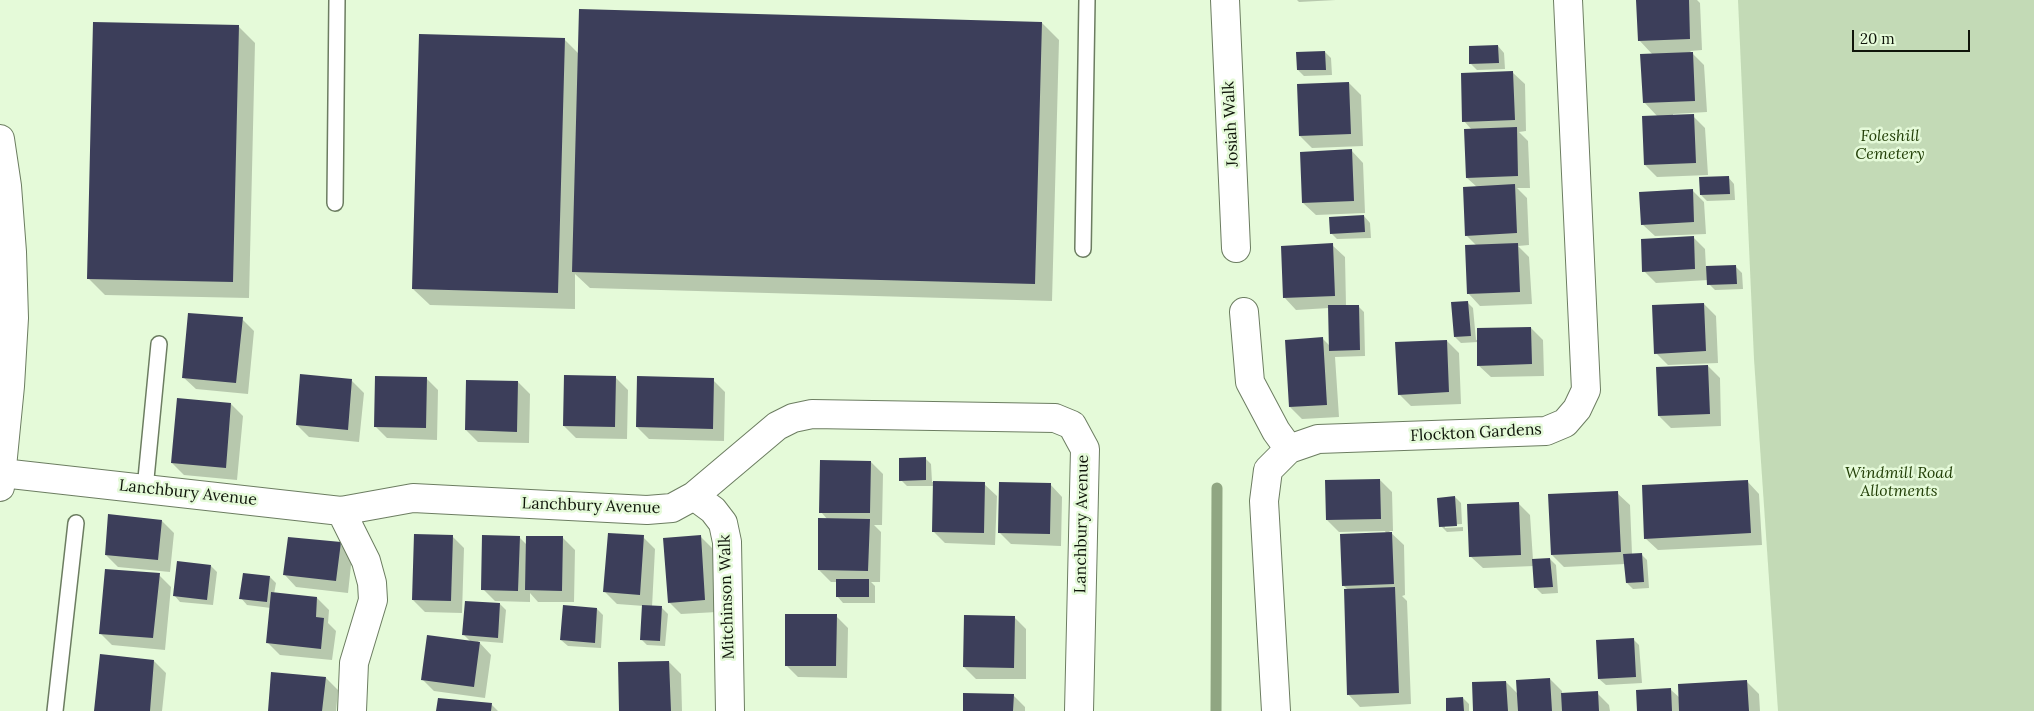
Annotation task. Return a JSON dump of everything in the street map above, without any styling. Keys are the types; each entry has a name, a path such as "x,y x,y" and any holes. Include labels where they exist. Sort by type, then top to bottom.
{"street":[{"name":"Josiah Walk","path":"1225,0 1236,248"},
{"name":"Flockton Gardens","path":"1276,711 1264,501 1268,470 1289,449 1318,439 1546,431 1564,423 1577,409 1586,390 1568,0"},
{"path":"0,139 7,186 14,318 1,480"},
{"path":"1244,312 1250,382 1276,431 1289,449"},
{"name":"Lanchbury Avenue","path":"1,480 145,489 341,511 413,498 647,510 672,508 694,496 778,426 793,418 812,414 1054,418 1072,425 1085,450 1079,711"},
{"name":"Mitchinson Walk","path":"694,496 713,510 724,523 727,542 730,711"},
{"path":"341,511 366,561 372,583 373,600 354,663 352,711"}],"lane":[{"path":"335,203 337,0"},
{"path":"1083,249 1087,0"},
{"path":"145,489 159,344"},
{"path":"55,711 76,523"}],"green space":[{"path":"1738,0 2034,0 2034,711 1778,711 1754,359"}],"building":[{"path":"1636,0 1689,0 1690,39 1638,41"},
{"path":"579,9 1042,22 1035,284 572,272"},
{"path":"93,22 239,25 233,282 87,279"},
{"path":"419,34 565,38 558,293 412,289"},
{"path":"1498,45 1499,63 1469,64 1469,46"},
{"path":"1325,51 1326,70 1297,70 1296,52"},
{"path":"1693,52 1695,101 1643,103 1640,54"},
{"path":"1513,71 1515,120 1462,122 1461,73"},
{"path":"1349,82 1351,134 1299,136 1297,84"},
{"path":"1694,114 1696,163 1644,165 1642,116"},
{"path":"1517,127 1518,176 1466,178 1464,129"},
{"path":"1352,149 1354,201 1302,203 1300,152"},
{"path":"1729,176 1730,194 1700,195 1699,177"},
{"path":"1515,184 1517,233 1465,236 1463,187"},
{"path":"1693,189 1694,222 1641,225 1639,192"},
{"path":"1364,215 1365,232 1330,234 1329,217"},
{"path":"1694,236 1695,269 1642,272 1641,239"},
{"path":"1333,243 1335,296 1283,298 1281,246"},
{"path":"1518,243 1520,292 1467,294 1465,245"},
{"path":"1736,265 1737,284 1707,285 1706,266"},
{"path":"1468,301 1471,336 1454,337 1451,302"},
{"path":"1704,303 1706,351 1654,354 1652,305"},
{"path":"1328,305 1359,305 1360,350 1329,351"},
{"path":"188,313 243,317 236,383 182,378"},
{"path":"1531,327 1532,364 1477,366 1477,328"},
{"path":"1323,337 1327,405 1289,407 1285,340"},
{"path":"1447,340 1449,392 1398,395 1395,342"},
{"path":"1708,365 1710,414 1658,416 1656,367"},
{"path":"300,374 352,379 348,430 296,425"},
{"path":"564,375 616,376 615,427 563,426"},
{"path":"375,376 427,377 426,428 374,427"},
{"path":"637,376 714,378 713,429 636,427"},
{"path":"466,380 518,381 517,432 465,430"},
{"path":"177,398 231,403 226,468 171,463"},
{"path":"926,457 926,480 899,481 899,458"},
{"path":"820,460 871,461 870,513 819,513"},
{"path":"1380,479 1381,519 1326,520 1325,480"},
{"path":"1748,480 1751,533 1644,539 1642,485"},
{"path":"933,481 985,482 984,533 932,532"},
{"path":"999,482 1051,483 1050,534 998,533"},
{"path":"1618,491 1621,552 1551,555 1548,494"},
{"path":"1455,496 1457,526 1439,527 1437,498"},
{"path":"1519,502 1521,555 1469,557 1467,504"},
{"path":"108,514 162,520 158,560 105,555"},
{"path":"818,518 870,519 868,571 818,570"},
{"path":"1392,532 1394,584 1342,586 1340,534"},
{"path":"608,533 644,535 640,595 603,592"},
{"path":"414,534 453,535 451,601 412,600"},
{"path":"482,535 520,536 518,591 481,590"},
{"path":"701,535 705,600 668,603 663,538"},
{"path":"526,536 563,536 562,591 525,590"},
{"path":"288,537 341,542 336,581 283,575"},
{"path":"1642,553 1644,582 1626,583 1623,554"},
{"path":"1550,558 1553,587 1534,588 1532,559"},
{"path":"177,561 211,565 207,600 173,596"},
{"path":"105,569 160,573 153,638 99,634"},
{"path":"243,573 270,576 267,602 239,599"},
{"path":"836,579 869,579 869,597 836,597"},
{"path":"1395,587 1399,693 1347,695 1344,589"},
{"path":"271,592 317,597 316,617 324,618 321,649 266,643"},
{"path":"465,601 500,603 498,638 462,635"},
{"path":"563,605 597,608 595,643 560,640"},
{"path":"642,605 662,606 660,641 640,640"},
{"path":"785,614 837,614 836,666 785,666"},
{"path":"964,615 1015,616 1014,668 963,667"},
{"path":"427,635 480,642 474,687 421,680"},
{"path":"1634,638 1636,677 1598,679 1596,640"},
{"path":"100,654 154,660 150,711 94,711"},
{"path":"669,661 671,711 619,711 618,662"},
{"path":"271,672 326,677 322,711 268,711"},
{"path":"1550,678 1552,711 1518,711 1516,680"},
{"path":"1747,680 1749,711 1679,711 1678,684"},
{"path":"1506,681 1508,711 1473,711 1472,682"},
{"path":"1671,688 1672,711 1637,711 1636,690"},
{"path":"1598,691 1599,711 1562,711 1561,693"},
{"path":"963,693 1014,694 1013,711 963,711"},
{"path":"1463,697 1464,711 1446,711 1446,698"},
{"path":"438,698 492,703 491,711 436,711"}],"waterway":[{"path":"1216,711 1217,488"}],"park label":[{"name":"Foleshill Cemetery","path":"1890,145"},
{"name":"Windmill Road Allotments","path":"1899,482"}]}
